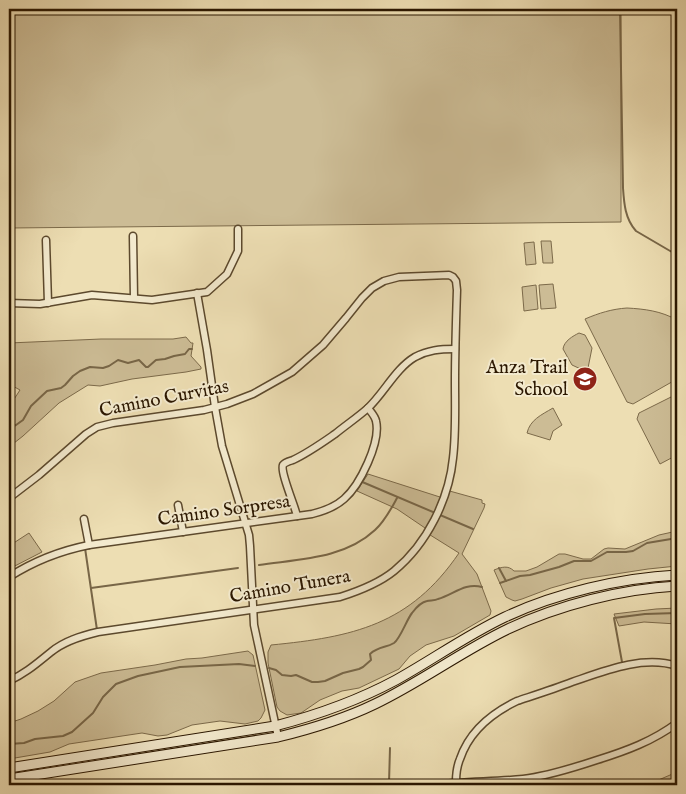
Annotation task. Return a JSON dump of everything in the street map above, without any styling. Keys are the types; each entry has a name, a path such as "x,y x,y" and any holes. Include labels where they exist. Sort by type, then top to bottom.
{"street":[{"path":"9,303 40,304 92,296 152,300 207,292 228,274 238,251 238,229"},
{"path":"133,236 134,298"},
{"path":"46,240 48,303"},
{"name":"Camino Curvitas","path":"9,498 97,427 113,423 184,414 227,404 254,394 292,372 323,345 372,288 384,281 407,276 441,274 453,277"},
{"name":"Camino Tunera","path":"9,681 28,671 61,645 89,634 340,597 357,592 394,571 416,549 438,512 446,490 453,460 457,290 456,281 453,277"},
{"path":"197,293 214,407 222,446 246,523 250,546 256,640 278,737"},
{"path":"297,516 283,476 283,466 285,463 333,436 368,408 413,358 436,349 455,349"},
{"name":"Camino Sorpresa","path":"9,577 41,559 88,545 312,514 327,510 350,493 370,457 376,436 376,422 375,416 368,408"},
{"path":"178,505 182,532"},
{"path":"84,519 88,545"},
{"path":"9,768 275,726 314,716 369,694 480,630 522,610 565,595 601,586 642,578 677,574"},
{"path":"9,779 278,737 326,724 351,715 395,694 496,635 545,614 579,603 626,592 677,586"},
{"path":"456,782 459,759 470,740 488,719 506,706 623,666 652,662 677,666"},
{"path":"434,785 522,779 570,769 640,745 677,723"}],"shaded area":[{"path":"9,9 621,9 621,222 9,228"},
{"path":"541,241 551,241 553,263 543,263"},
{"path":"534,242 536,264 526,265 524,243"},
{"path":"553,284 556,308 541,309 539,285"},
{"path":"536,285 538,309 524,311 522,287"},
{"path":"627,308 653,311 677,320 677,379 633,404 627,402 585,319 616,309"},
{"path":"579,333 585,335 592,348 588,368 585,371 572,365 563,349 567,341"},
{"path":"186,337 193,343 191,356 201,369 132,379 100,386 88,385 59,403 9,447 9,407 20,390 9,384 9,343 101,339 173,339"},
{"path":"677,394 677,455 660,464 637,419 639,413"},
{"path":"553,408 562,425 553,431 550,440 527,433 533,421"},
{"path":"368,474 443,498 446,490 482,500 482,503 485,504 484,508 462,554 477,574 491,611 490,615 454,636 426,645 410,656 399,669 359,688 342,691 320,700 301,713 287,715 277,707 268,663 268,652 271,645 301,642 354,631 400,612 420,597 440,577 459,553 427,533 428,530 397,509 357,491"},
{"path":"677,531 677,566 583,579 515,601 506,597 494,570 505,567 514,571 526,571 559,554 591,559 604,549 625,549 659,535"},
{"path":"29,533 42,552 9,569 9,546"},
{"path":"677,608 677,624 644,622 619,626 614,614 656,609"},
{"path":"248,651 253,655 265,710 258,721 245,724 220,721 192,725 167,735 158,736 142,733 69,744 50,752 9,759 9,723 38,711 54,701 75,682 101,673"},
{"path":"677,772 677,785 647,785"}],"waterway":[{"path":"620,9 623,188 626,211 629,221 636,231 677,255"},
{"path":"9,428 23,420 31,406 47,391 61,388 80,371 90,367 103,368 118,360 128,363 139,360 148,367 156,360 185,354 189,349 192,349"},
{"path":"360,481 473,529"},
{"path":"259,565 305,559 349,547 363,540 379,526 388,515 397,498"},
{"path":"500,583 574,561 591,561 607,552 633,551 647,543 677,538"},
{"path":"85,548 97,630"},
{"path":"91,588 238,568"},
{"path":"499,568 506,581"},
{"path":"269,668 276,670 282,675 296,675 312,682 325,681 343,673 359,669 371,660 370,654 373,651 391,645 396,641 412,613 423,603 437,600 470,586 482,587"},
{"path":"622,662 614,618 645,614 677,613"},
{"path":"9,744 63,736 72,732 93,713 103,697 116,684 138,676 180,667 239,664 255,666"},
{"path":"389,783 390,748"}],"place":[{"name":"Anza Trail School","path":"585,379"}]}
